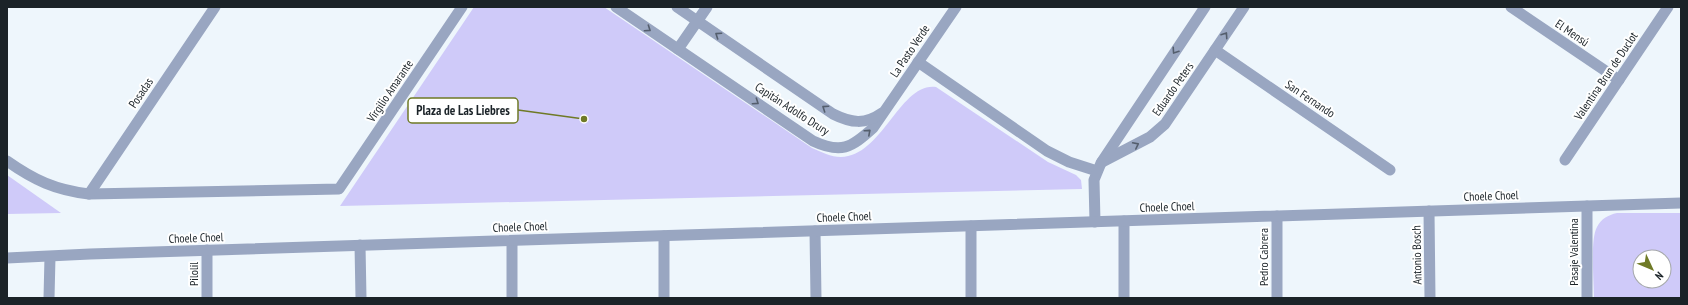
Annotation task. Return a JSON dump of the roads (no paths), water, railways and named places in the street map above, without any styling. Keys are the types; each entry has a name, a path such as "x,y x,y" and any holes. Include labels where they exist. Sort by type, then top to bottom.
{"street":[{"name":"Posadas","path":"88,194 215,7"},
{"name":"Virgilio Amarante","path":"88,194 339,189 462,7"},
{"name":"Capitán Adolfo Drury","path":"616,7 813,141 824,146 835,148 844,147 855,142 873,128 886,110"},
{"name":"Capitán Adolfo Drury","path":"677,7 833,114 855,122 875,118 886,110"},
{"path":"678,49 707,7"},
{"name":"La Pasto Verde","path":"886,110 956,7"},
{"name":"Eduardo Peters","path":"1095,222 1093,188 1099,167 1205,7"},
{"name":"Eduardo Peters","path":"1099,167 1158,131 1171,116 1244,7"},
{"name":"El Mensú","path":"1511,7 1619,80"},
{"name":"Valentina Brun de Duclot","path":"1564,160 1668,7"},
{"name":"San Fernando","path":"1215,50 1390,170"},
{"path":"918,62 1047,151 1069,162 1099,167"},
{"path":"7,161 34,179 55,188 88,194"},
{"name":"Choele Choel","path":"7,258 207,250 1681,203"},
{"name":"Pasaje Valentina","path":"1587,206 1587,298"},
{"name":"Antonio Bosch","path":"1429,211 1430,298"},
{"name":"Pedro Cabrera","path":"1277,216 1277,298"},
{"path":"1124,221 1124,298"},
{"path":"971,298 972,226"},
{"path":"815,231 816,298"},
{"path":"664,236 664,298"},
{"path":"512,240 512,298"},
{"path":"360,245 361,298"},
{"name":"Pilolil","path":"207,250 207,298"},
{"path":"49,298 50,257"}],"place":[{"name":"Plaza de Las Liebres","path":"584,119"}]}
